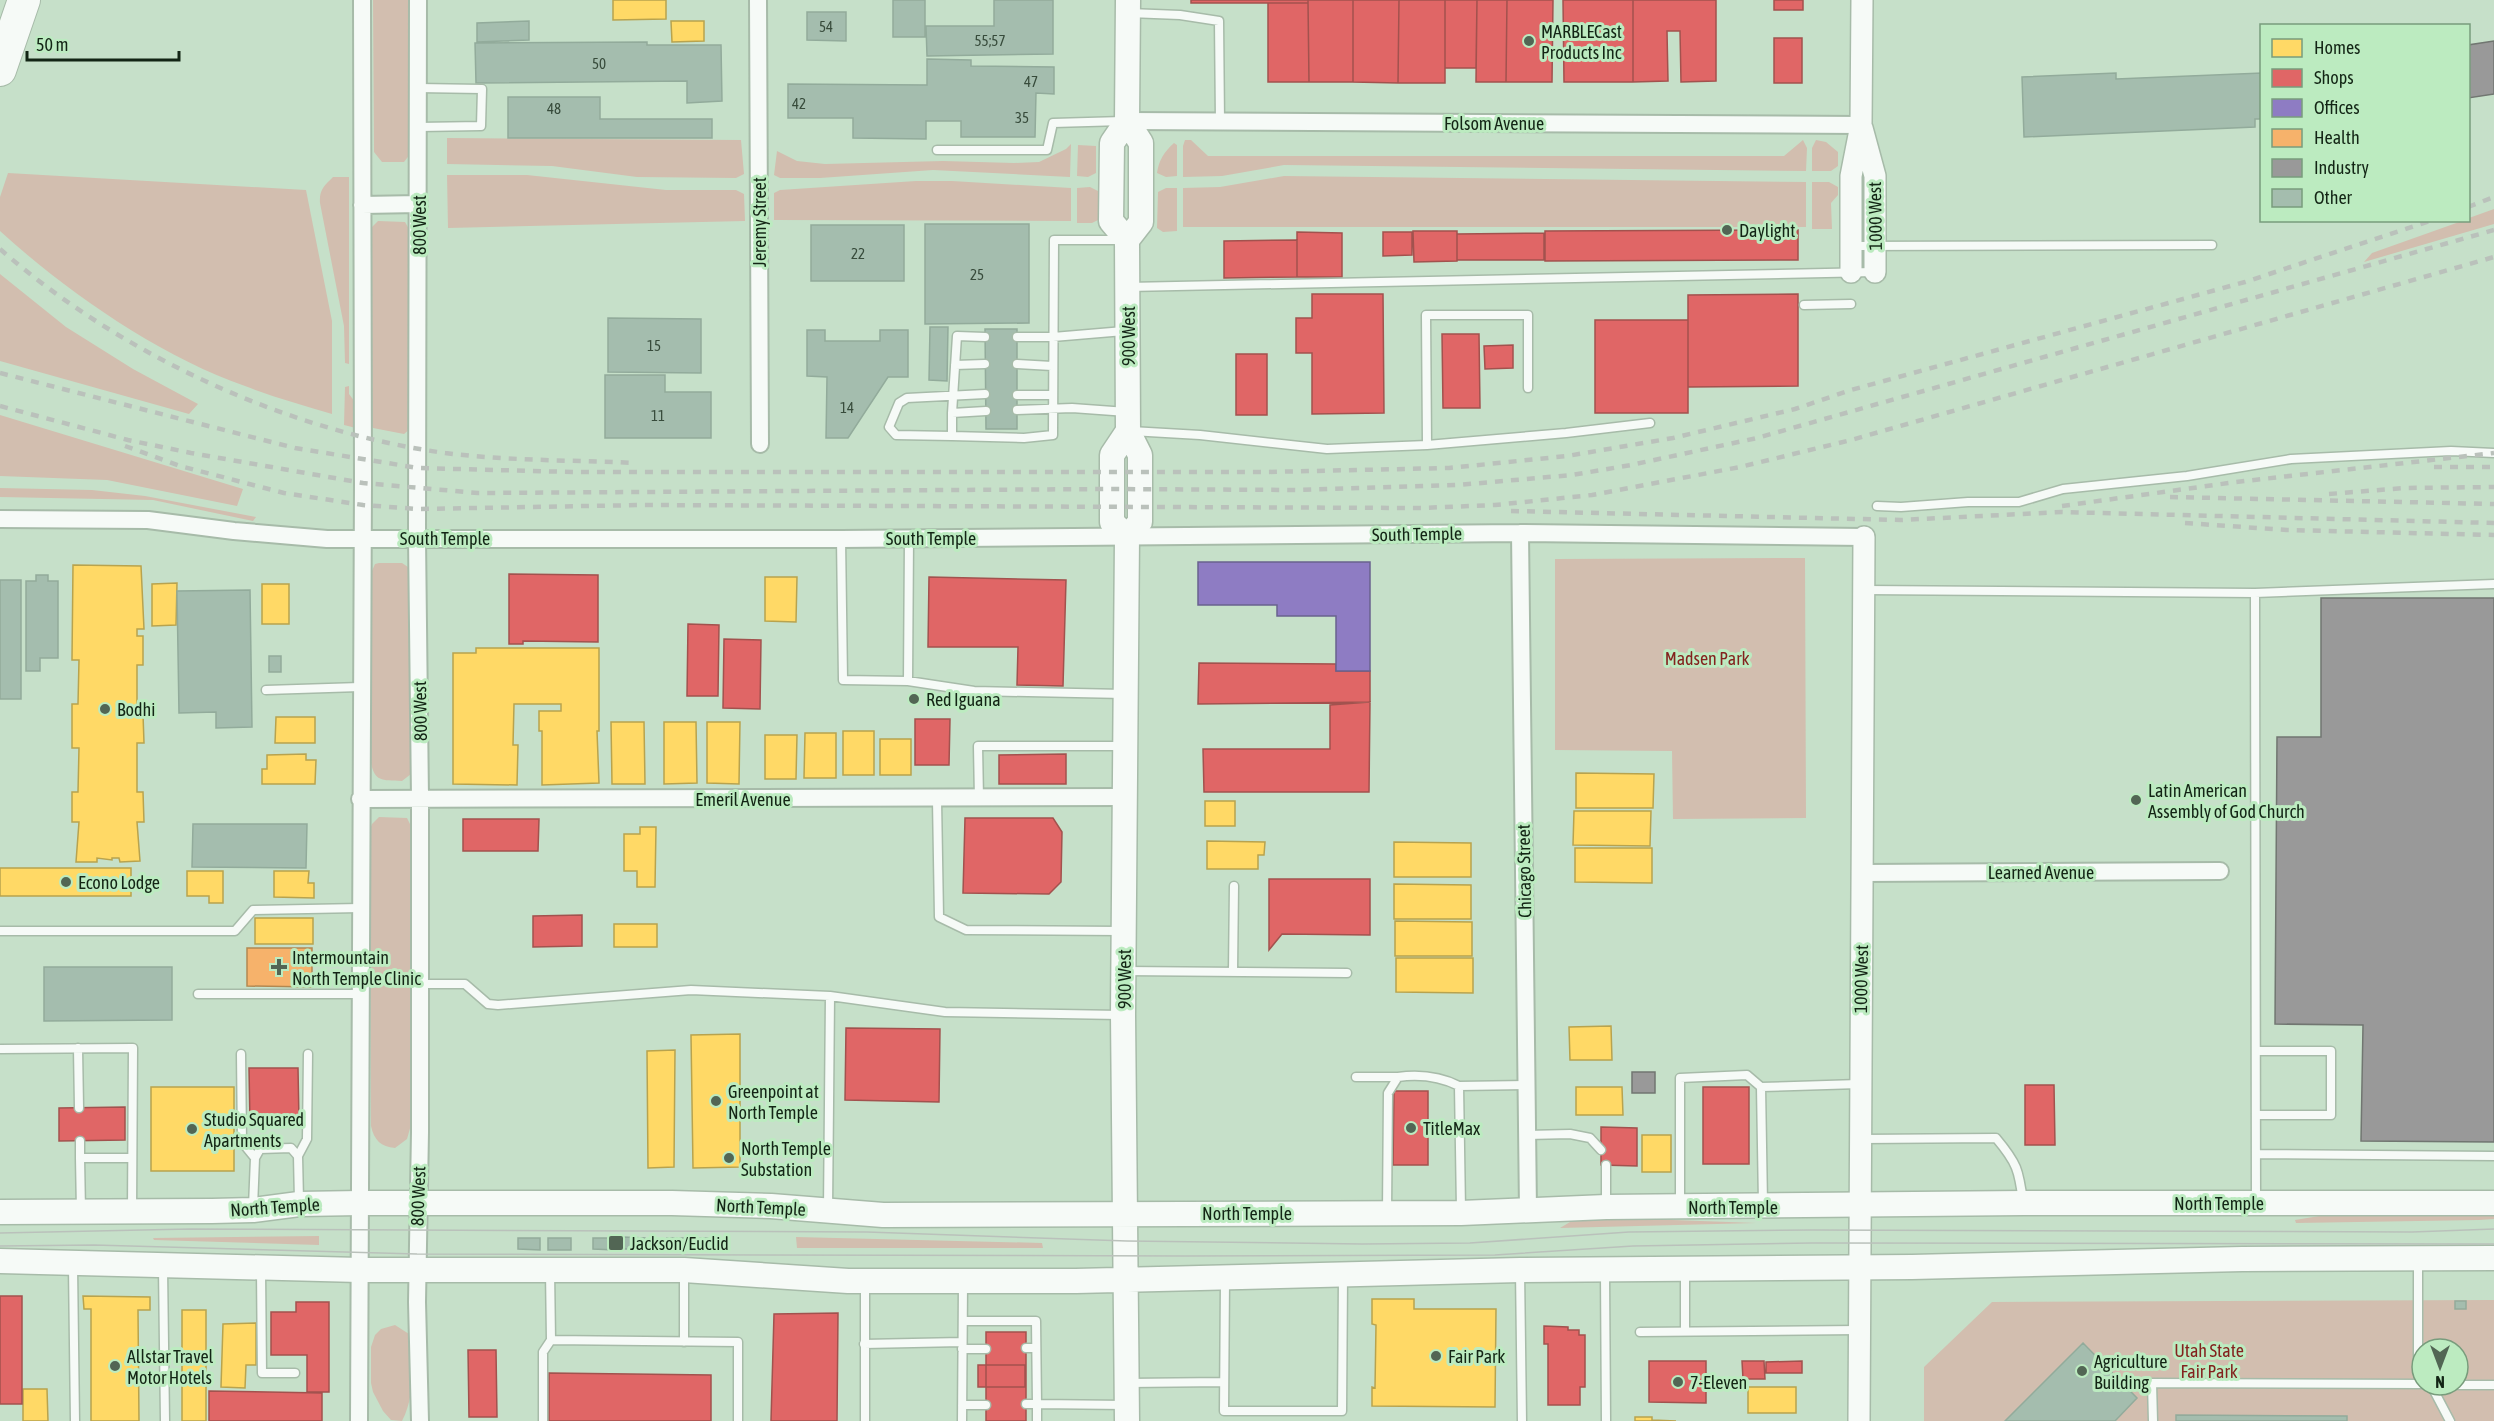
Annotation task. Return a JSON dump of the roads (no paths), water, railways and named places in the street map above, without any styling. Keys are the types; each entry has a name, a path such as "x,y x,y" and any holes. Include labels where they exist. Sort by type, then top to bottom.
{"highway":[{"path":"0,70 24,0"}],"main road":[{"path":"1127,240 1111,221 1112,143 1127,121 1128,6"},
{"name":"900 West","path":"1127,240 1128,422"},
{"path":"1127,537 1112,522 1112,455 1128,422"},
{"name":"900 West","path":"1127,537 1124,931 1127,1403"},
{"name":"North Temple","path":"0,1212 253,1210 299,1204 360,1203 672,1203 828,1210 883,1215 1387,1214 1606,1207 2023,1203 2494,1203"},
{"path":"0,1261 359,1270 684,1270 744,1276 865,1281 963,1281 1127,1280 1520,1270 1859,1268 2242,1259 2494,1258"}],"street":[{"path":"359,1421 360,687 363,538 362,0"},
{"name":"800 West","path":"418,0 417,538 420,984 417,1269 420,1421"},
{"name":"Jeremy Street","path":"758,0 760,444"},
{"name":"1000 West","path":"1851,272 1851,176 1862,125 1862,0"},
{"name":"Folsom Avenue","path":"1127,121 1862,125"},
{"name":"1000 West","path":"1862,125 1875,176 1875,272"},
{"path":"362,205 419,204"},
{"name":"South Temple","path":"0,519 148,520 285,537 363,538 842,539 1520,533 1864,537"},
{"name":"Chicago Street","path":"1520,533 1528,1210"},
{"name":"1000 West","path":"1859,1421 1864,537"},
{"name":"Emeril Avenue","path":"360,799 979,800 1126,798"},
{"name":"Learned Avenue","path":"1863,873 2220,871"}],"lane":[{"path":"1128,6 1219,21 1220,122"},
{"path":"418,88 482,89 481,126 419,127"},
{"path":"937,150 1047,150 1053,123 1127,121"},
{"path":"986,394 907,398 899,403 889,427 897,435 1024,438 1053,435 1054,240 1127,240"},
{"path":"1851,246 2212,245"},
{"path":"1128,287 1875,272"},
{"path":"1804,305 1851,304"},
{"path":"1426,444 1426,315 1528,315 1528,388"},
{"path":"1017,337 1053,337 1128,330"},
{"path":"952,436 957,336 985,337"},
{"path":"955,365 986,364"},
{"path":"1017,364 1052,366"},
{"path":"1017,395 1052,395"},
{"path":"1017,410 1052,408 1200,435 1327,448 1426,444 1566,433 1650,423"},
{"path":"952,413 986,411"},
{"path":"1877,506 2019,502 2063,489 2187,476 2291,459 2451,451 2494,453"},
{"path":"908,681 909,538"},
{"path":"842,539 843,680 908,681 974,691 1126,694"},
{"path":"1863,590 2255,593 2494,584"},
{"path":"2255,593 2256,1202"},
{"path":"266,690 360,687"},
{"path":"979,800 978,746 1126,746"},
{"path":"937,800 939,917 966,930 1124,931"},
{"path":"1233,971 1234,886"},
{"path":"0,931 235,931 253,910 360,908"},
{"path":"1124,971 1347,973"},
{"path":"420,984 465,984 488,1004 498,1005 691,990 830,996 945,1012 1124,1015"},
{"path":"198,994 360,994"},
{"path":"828,1210 830,996"},
{"path":"78,1048 79,1108"},
{"path":"0,1049 133,1048 132,1211"},
{"path":"2257,1051 2331,1051 2331,1115 2257,1115"},
{"path":"241,1054 242,1142 255,1158"},
{"path":"299,1204 298,1156 307,1139 308,1054"},
{"path":"1680,1207 1680,1078 1747,1075 1761,1087 1860,1084"},
{"path":"1356,1077 1428,1076 1459,1086 1527,1085"},
{"path":"1387,1214 1389,1093 1398,1077"},
{"path":"1459,1086 1461,1213"},
{"path":"1761,1087 1763,1207"},
{"path":"1527,1135 1570,1134 1590,1138 1600,1150"},
{"path":"1860,1139 1996,1138 2010,1154 2020,1173 2023,1203"},
{"path":"80,1141 81,1212"},
{"path":"253,1210 255,1158 260,1149 291,1148 298,1156"},
{"path":"2257,1154 2494,1156"},
{"path":"80,1158 132,1158"},
{"path":"1606,1165 1606,1207"},
{"path":"2418,1259 2418,1337"},
{"path":"73,1262 75,1421"},
{"path":"163,1264 165,1421"},
{"path":"261,1267 262,1373 295,1373"},
{"path":"1685,1268 1685,1331"},
{"path":"1605,1269 1606,1421"},
{"path":"543,1421 543,1352 551,1341 550,1270"},
{"path":"684,1270 684,1341"},
{"path":"1520,1270 1522,1421"},
{"path":"1226,1277 1224,1412 1342,1412 1343,1274"},
{"path":"865,1281 865,1421"},
{"path":"962,1421 963,1281"},
{"path":"963,1321 1036,1321 1037,1421"},
{"path":"1640,1332 1859,1330"},
{"path":"551,1341 738,1342 738,1421"},
{"path":"864,1344 962,1346 986,1349"},
{"path":"1026,1348 1036,1348"},
{"path":"1026,1404 1127,1403 1224,1382"},
{"path":"2153,1421 2152,1383 2410,1384"},
{"path":"2470,1385 2494,1385"},
{"path":"2437,1397 2450,1421"},
{"path":"962,1405 986,1405"}],"tram line":[{"path":"0,1233 190,1229 867,1232 1127,1241 1362,1244 1470,1243 1629,1232 1812,1230 2412,1232 2494,1229"},
{"path":"0,1246 94,1245 417,1254 1185,1256 1495,1255 1633,1246 1812,1243 2494,1244"}],"railway":[{"path":"2470,206 2494,197"},
{"path":"0,373 295,448 418,468 572,472 1266,472 1449,468 1567,456 1673,438 1795,409 1851,390 2245,282 2427,222"},
{"path":"0,406 128,440 191,453 363,483 478,493 1296,490 1458,485 1572,475 1757,438 2494,230"},
{"path":"0,249 47,287 98,322 152,354 266,407 325,427 385,442 469,456 636,463"},
{"path":"125,446 180,466 284,493 363,505 418,509 643,505 1421,508 1495,505 1592,495 1740,467 1851,440 2494,257"},
{"path":"2062,506 2236,482 2494,453"},
{"path":"2434,467 2494,467"},
{"path":"2329,494 2405,488 2494,487"},
{"path":"2170,497 2494,504"},
{"path":"1511,511 1901,520 2062,512 2494,523"},
{"path":"2185,523 2287,530 2494,535"}],"place":[{"name":"MARBLECast Products Inc","path":"1529,41"},
{"name":"Daylight","path":"1727,230"},
{"name":"Red Iguana","path":"914,699"},
{"name":"Bodhi","path":"105,709"},
{"name":"Latin American Assembly of God Church","path":"2136,800"},
{"name":"Econo Lodge","path":"66,882"},
{"name":"Intermountain North Temple Clinic","path":"279,967"},
{"name":"Greenpoint at North Temple","path":"716,1101"},
{"name":"TitleMax","path":"1411,1128"},
{"name":"Studio Squared Apartments","path":"192,1129"},
{"name":"North Temple Substation","path":"729,1158"},
{"name":"Jackson/Euclid","path":"616,1243"},
{"name":"Fair Park","path":"1436,1356"},
{"name":"Allstar Travel Motor Hotels","path":"115,1366"},
{"name":"Agriculture Building","path":"2082,1371"},
{"name":"7-Eleven","path":"1678,1382"}],"park label":[{"name":"Madsen Park","path":"1707,658"},
{"name":"Utah State Fair Park","path":"2209,1360"}]}
